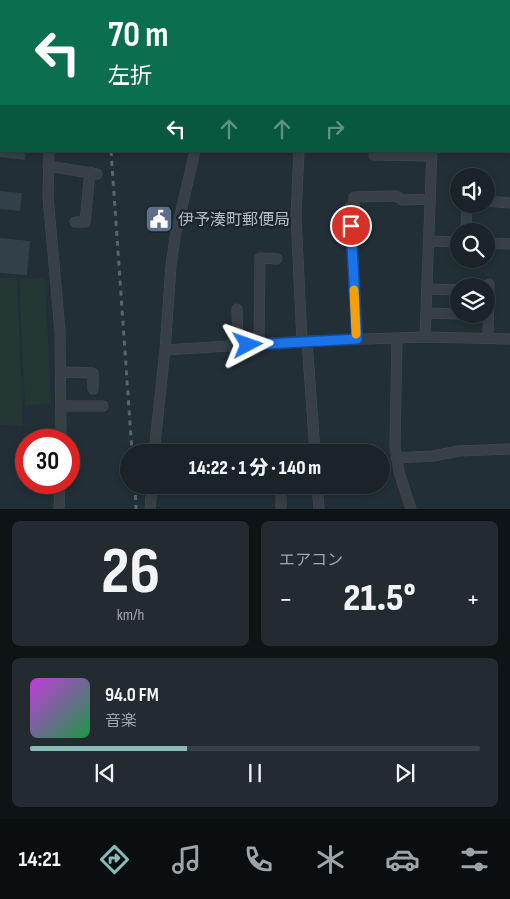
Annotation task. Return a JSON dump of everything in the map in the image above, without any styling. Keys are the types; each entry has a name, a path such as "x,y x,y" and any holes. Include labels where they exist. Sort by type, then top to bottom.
{"street":[{"path":"49,152 48,198 62,372 61,429"},
{"path":"155,444 165,350 171,266 175,237 194,152"},
{"path":"299,152 296,216 313,444"},
{"path":"374,155 431,154 425,337"},
{"path":"48,166 93,173 85,222 76,222"},
{"path":"357,339 350,207 354,207 354,197 396,196 402,200 430,199"},
{"path":"495,202 510,203"},
{"path":"428,241 450,242"},
{"path":"495,243 510,244"},
{"path":"259,344 260,258 277,259"},
{"path":"427,289 450,290"},
{"path":"237,309 238,346"},
{"path":"426,313 450,314"},
{"path":"486,323 488,338"},
{"path":"165,350 357,339 425,337 510,339"},
{"path":"398,338 395,446 396,458 411,509"},
{"path":"62,372 93,373 93,389"},
{"path":"61,406 103,406"},
{"path":"396,458 433,456 459,451 510,449"},
{"path":"59,509 60,494"},
{"path":"150,509 151,494"},
{"path":"281,494 281,509"},
{"path":"318,494 319,509"}],"green space":[{"path":"0,278 17,278 23,426 0,425"},
{"path":"45,278 51,404 25,405 19,279"}],"building":[{"path":"0,152 26,152 25,160 0,157"},
{"path":"0,191 22,193 20,211 0,209"},
{"path":"0,238 30,241 27,275 0,273"}],"railway":[{"path":"111,152 131,444"},
{"path":"135,494 136,509"}],"slow traffic":[{"path":"354,290 356,334"}],"place":[{"name":"伊予湊町郵便局","path":"159,219"}],"route":[{"path":"248,345 357,339 351,226"}]}
